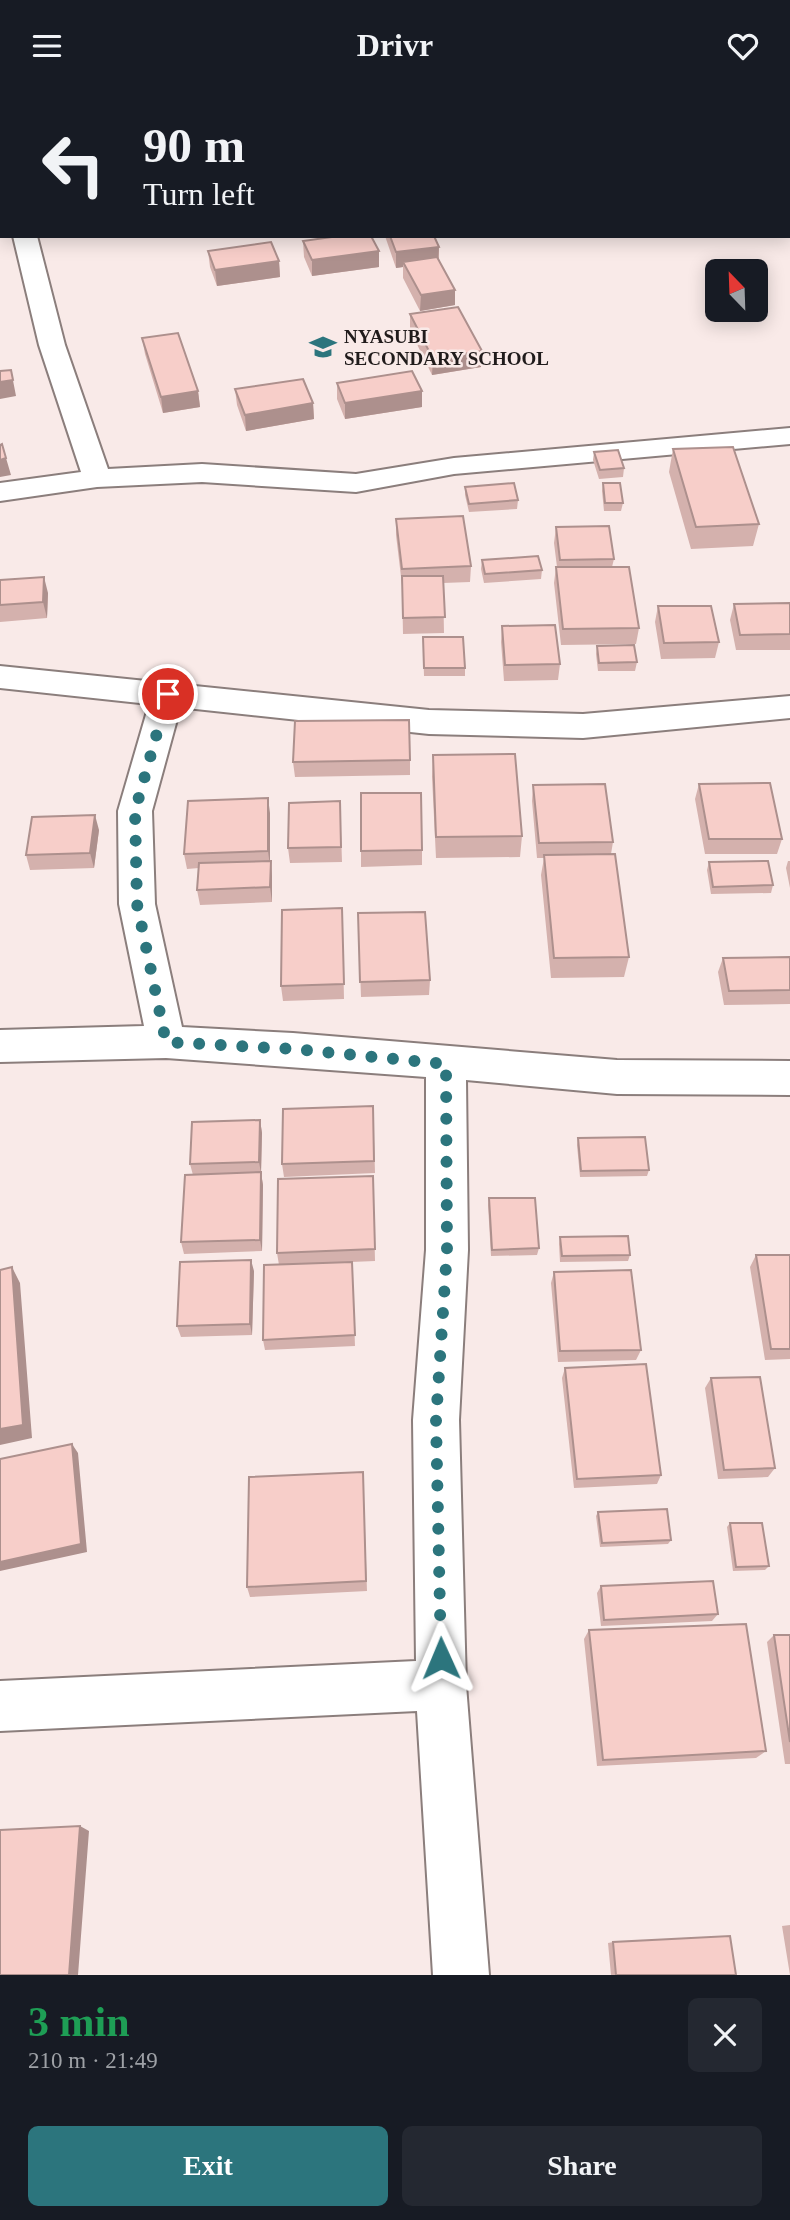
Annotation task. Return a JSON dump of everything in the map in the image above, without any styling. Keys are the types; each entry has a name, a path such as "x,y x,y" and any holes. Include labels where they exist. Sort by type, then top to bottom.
{"street":[{"path":"25,238 52,345 97,478"},
{"path":"0,492 97,478 202,473 356,483 454,466 790,436"},
{"path":"0,677 429,722 583,726 790,707"},
{"path":"166,1042 137,904 135,811 168,694"},
{"path":"0,1046 166,1042 293,1049 617,1077 790,1078"},
{"path":"446,1064 447,1250 436,1420 441,1685 461,1975"},
{"path":"0,1706 441,1685"}],"building":[{"path":"372,238 379,251 312,260 303,241"},
{"path":"391,238 435,238 439,247 396,252"},
{"path":"271,242 279,261 215,270 208,251"},
{"path":"437,257 455,290 421,295 403,262"},
{"path":"458,307 482,351 433,359 410,314"},
{"path":"178,333 198,391 161,397 142,338"},
{"path":"11,370 13,380 0,382 0,371"},
{"path":"412,371 422,391 345,403 337,383"},
{"path":"303,379 313,403 245,415 235,389"},
{"path":"2,444 6,458 0,460 0,445"},
{"path":"733,447 759,524 696,527 673,449"},
{"path":"618,450 624,468 600,470 594,452"},
{"path":"514,483 518,500 469,504 465,487"},
{"path":"603,483 620,483 623,503 605,503"},
{"path":"463,516 471,566 402,569 396,519"},
{"path":"609,526 614,559 560,560 556,527"},
{"path":"538,556 542,570 485,574 482,560"},
{"path":"556,567 629,567 639,628 563,629"},
{"path":"402,576 443,576 445,617 403,618"},
{"path":"44,577 43,602 0,605 0,580"},
{"path":"790,603 790,634 740,635 734,604"},
{"path":"658,606 711,606 719,642 664,643"},
{"path":"555,625 560,664 505,665 502,626"},
{"path":"423,637 463,637 465,668 424,668"},
{"path":"634,645 637,662 599,663 597,646"},
{"path":"409,720 410,760 293,762 295,721"},
{"path":"515,754 522,836 436,837 433,755"},
{"path":"770,783 782,839 709,839 699,784"},
{"path":"605,784 613,842 539,843 533,785"},
{"path":"361,793 421,793 422,850 361,851"},
{"path":"268,798 268,851 184,854 188,801"},
{"path":"340,801 341,847 288,848 289,803"},
{"path":"95,815 90,853 26,855 32,817"},
{"path":"615,854 629,957 554,958 544,855"},
{"path":"271,861 270,887 197,890 199,863"},
{"path":"768,861 773,885 713,887 709,862"},
{"path":"342,908 344,984 281,986 282,910"},
{"path":"425,912 430,980 360,982 358,913"},
{"path":"790,957 790,990 729,991 723,958"},
{"path":"373,1106 374,1161 282,1164 283,1109"},
{"path":"260,1120 259,1162 190,1164 192,1122"},
{"path":"645,1137 649,1170 581,1171 578,1138"},
{"path":"261,1172 260,1240 181,1242 185,1175"},
{"path":"373,1176 375,1249 277,1253 278,1179"},
{"path":"489,1198 535,1198 539,1248 492,1250"},
{"path":"628,1236 630,1255 562,1256 560,1237"},
{"path":"756,1255 790,1255 790,1349 771,1349"},
{"path":"251,1260 250,1324 177,1326 180,1262"},
{"path":"352,1262 355,1335 263,1340 264,1265"},
{"path":"12,1267 23,1425 0,1429 0,1270"},
{"path":"631,1270 641,1350 560,1351 554,1272"},
{"path":"646,1364 661,1475 577,1479 565,1368"},
{"path":"760,1377 775,1468 724,1470 711,1378"},
{"path":"72,1444 81,1544 0,1562 0,1459"},
{"path":"363,1472 366,1581 247,1587 249,1477"},
{"path":"667,1509 671,1540 602,1543 598,1512"},
{"path":"730,1523 762,1523 769,1566 736,1567"},
{"path":"713,1581 718,1614 604,1620 601,1586"},
{"path":"746,1624 766,1751 603,1760 589,1630"},
{"path":"774,1635 790,1635 790,1742"},
{"path":"80,1826 69,1975 0,1975 0,1830"},
{"path":"730,1936 736,1975 616,1975 613,1942"}],"place":[{"name":"NYASUBI SECONDARY SCHOOL","path":"323,347"}],"route":[{"path":"168,694 135,811 137,904 166,1042 293,1049 446,1064 447,1250 436,1420 441,1658"}]}
